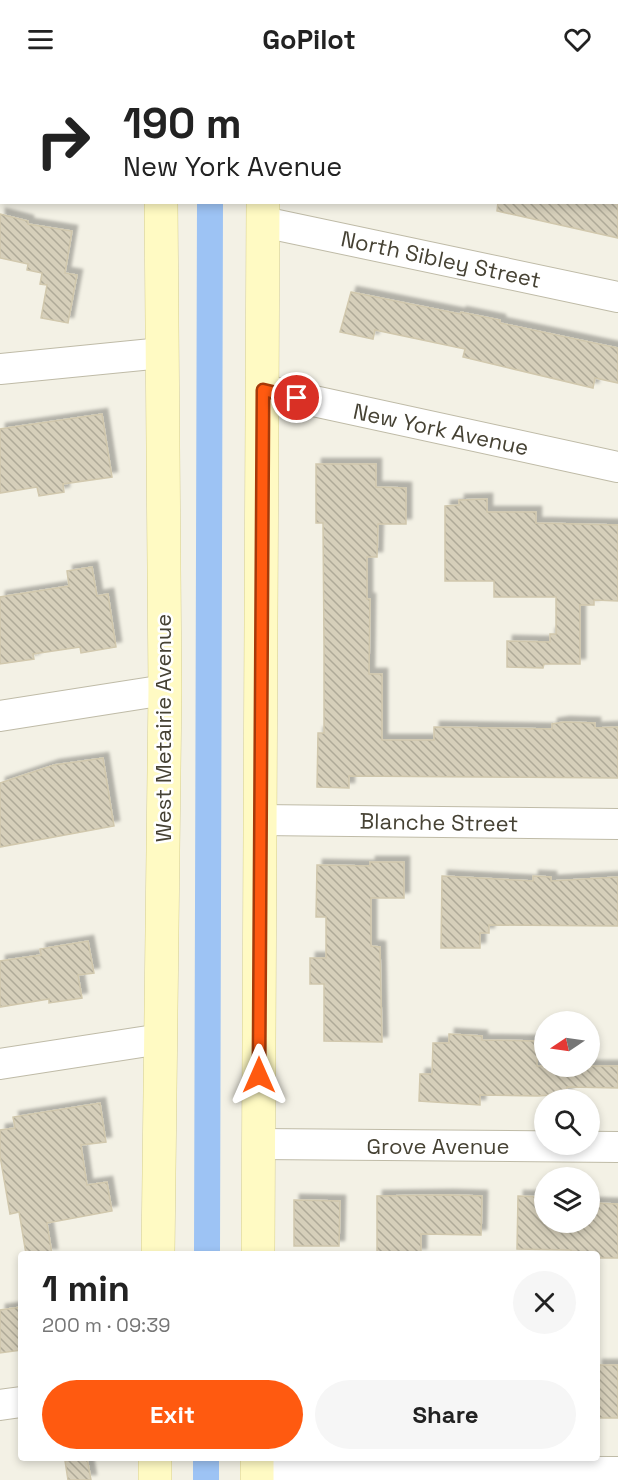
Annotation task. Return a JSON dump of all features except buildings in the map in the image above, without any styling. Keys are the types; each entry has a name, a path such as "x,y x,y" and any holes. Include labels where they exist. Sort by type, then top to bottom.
{"main road":[{"name":"West Metairie Avenue","path":"158,1251 165,690 161,204"},
{"path":"258,1251 263,212"},
{"path":"155,1461 155,1480"}],"street":[{"name":"North Sibley Street","path":"263,212 618,297"},
{"path":"0,369 162,353"},
{"name":"New York Avenue","path":"263,390 618,467"},
{"path":"0,716 165,690"},
{"name":"Blanche Street","path":"260,820 618,824"},
{"path":"0,1064 161,1040"},
{"name":"Grove Avenue","path":"259,1144 618,1147"},
{"path":"0,1405 18,1402"},
{"path":"257,1470 618,1472"}],"waterway":[{"path":"207,1251 210,204"},
{"path":"206,1461 206,1480"}],"route":[{"path":"259,1075 263,390 297,398"}]}
